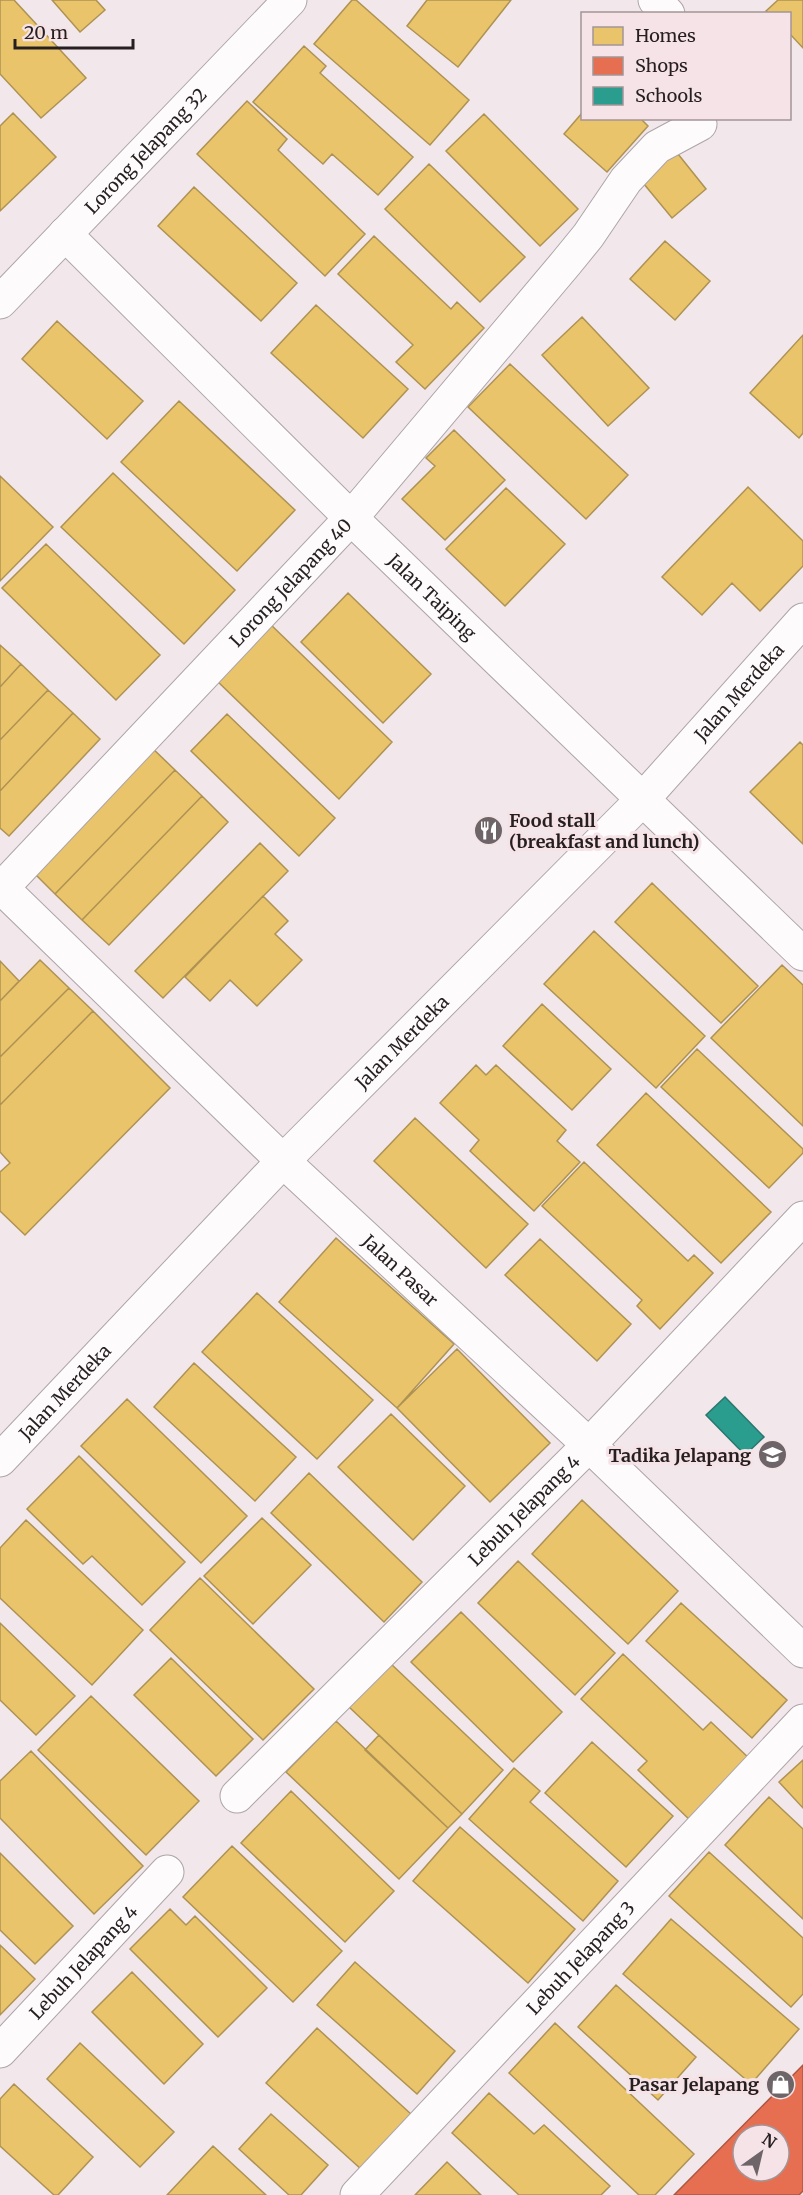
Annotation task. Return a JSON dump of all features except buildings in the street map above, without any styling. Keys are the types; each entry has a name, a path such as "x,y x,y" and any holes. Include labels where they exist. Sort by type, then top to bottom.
{"street":[{"name":"Lorong Jelapang 32","path":"0,302 290,0"},
{"path":"655,0 666,12"},
{"name":"Lorong Jelapang 40","path":"1,888 351,518 588,236 626,180 657,147 700,124"},
{"name":"Jalan Taiping","path":"65,234 351,518 803,954"},
{"name":"Jalan Merdeka","path":"0,1460 284,1161 643,799 803,620"},
{"name":"Jalan Pasar","path":"1,888 284,1161 589,1445 803,1652"},
{"name":"Lebuh Jelapang 4","path":"237,1796 589,1445 803,1218"},
{"name":"Lebuh Jelapang 3","path":"357,2195 803,1721"},
{"name":"Lebuh Jelapang 4","path":"0,2051 167,1872"}],"place":[{"name":"Food stall (breakfast and lunch)","path":"488,830"},
{"name":"Tadika Jelapang","path":"772,1455"},
{"name":"Pasar Jelapang","path":"780,2084"}]}
